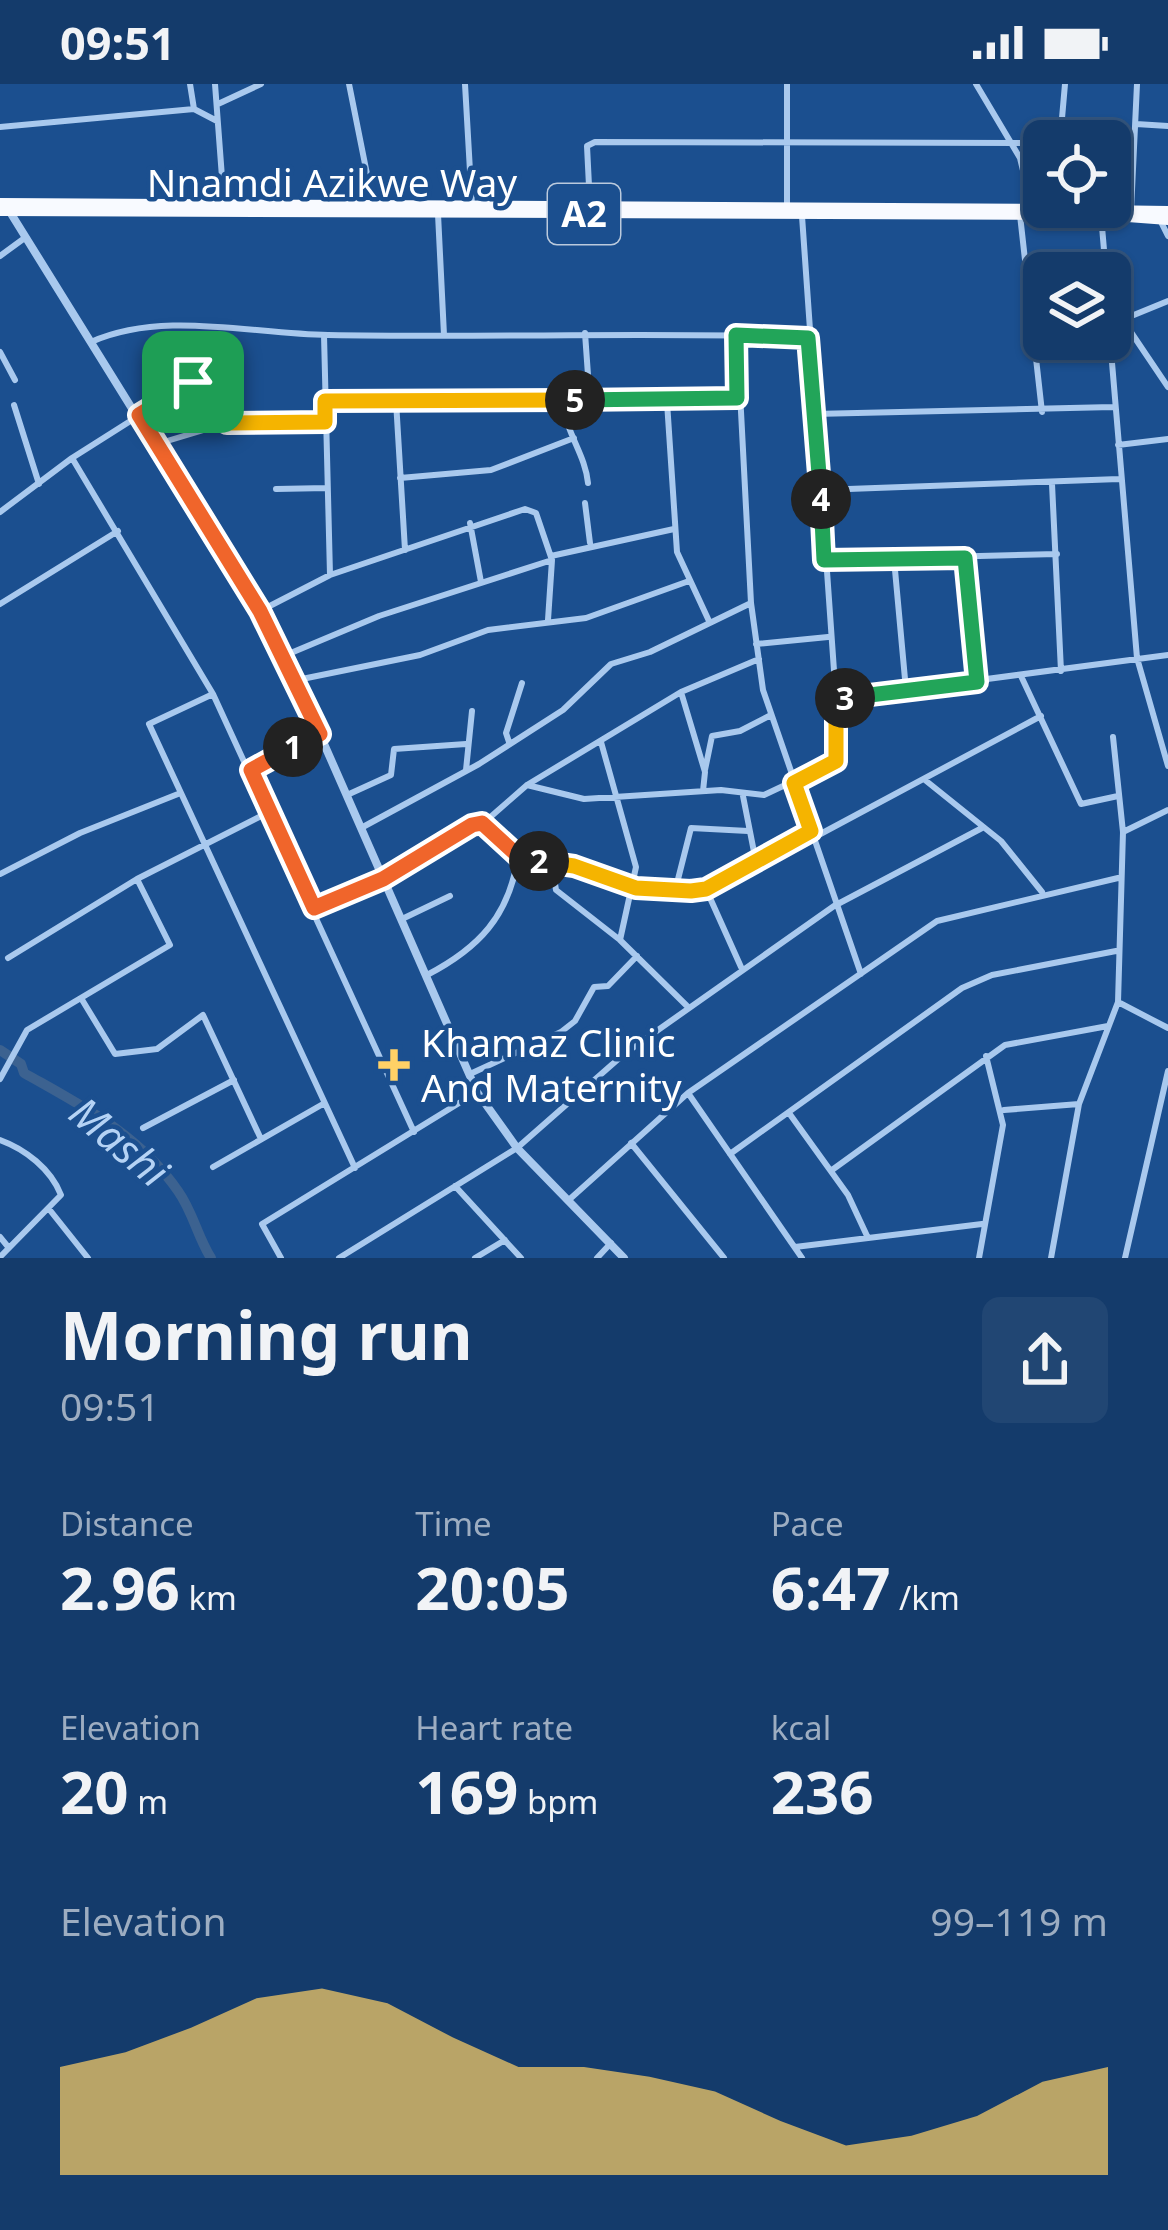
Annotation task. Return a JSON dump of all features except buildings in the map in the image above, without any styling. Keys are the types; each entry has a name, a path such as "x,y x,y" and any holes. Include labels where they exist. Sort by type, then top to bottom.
{"highway":[{"name":"Nnamdi Azikwe Way","path":"3,208 224,204 1023,208"},
{"name":"Nnamdi Azikwe Way","path":"3,208 1020,215"},
{"name":"Nnamdi Azikwe Way","path":"1131,211 1165,217"},
{"name":"Nnamdi Azikwe Way","path":"1131,216 1165,217"}],"street":[{"path":"190,84 194,109"},
{"path":"215,84 224,204"},
{"path":"218,104 261,84"},
{"path":"349,84 373,204"},
{"path":"465,84 472,206"},
{"path":"787,84 787,207"},
{"path":"976,84 1023,167"},
{"path":"1062,120 1065,84"},
{"path":"1131,211 1137,84"},
{"path":"0,127 194,109 217,121"},
{"path":"1136,124 1168,126"},
{"path":"590,206 590,143 1023,142"},
{"path":"3,208 158,444 285,655 477,1092 518,1148 624,1258"},
{"path":"438,214 444,335"},
{"path":"527,785 584,800 703,791 764,795 836,761 836,700 802,214"},
{"path":"1020,215 1042,412"},
{"path":"1165,217 1168,236"},
{"path":"0,256 26,237"},
{"path":"1131,316 1168,301"},
{"path":"91,342 116,331 172,326 324,335 585,333 808,338"},
{"path":"1131,330 1168,387"},
{"path":"585,333 588,375"},
{"path":"324,335 329,575"},
{"path":"736,335 756,644 771,715 778,722 834,906 861,974"},
{"path":"0,352 15,380"},
{"path":"1111,360 1137,658 1168,766"},
{"path":"0,512 72,458 199,382 217,399 227,423"},
{"path":"325,401 737,398"},
{"path":"396,400 405,550"},
{"path":"563,400 574,438 585,455 588,483"},
{"path":"667,401 674,529 688,581 709,621"},
{"path":"14,405 39,484"},
{"path":"814,414 1113,407"},
{"path":"158,444 227,423 325,422"},
{"path":"400,478 491,470 574,438"},
{"path":"1117,445 1167,441"},
{"path":"72,458 213,694 414,1132"},
{"path":"821,490 1119,479"},
{"path":"1052,484 1061,671"},
{"path":"276,490 326,488"},
{"path":"585,503 590,544"},
{"path":"260,611 329,575 470,523 532,510 551,558 548,620"},
{"path":"470,523 481,582"},
{"path":"285,655 590,544 674,529"},
{"path":"0,604 118,531"},
{"path":"824,560 1057,554"},
{"path":"965,558 977,682"},
{"path":"894,559 906,690"},
{"path":"297,680 420,655 488,630 601,614 688,581"},
{"path":"361,827 563,710 611,664 650,652 751,603"},
{"path":"756,644 828,637"},
{"path":"836,700 1168,655"},
{"path":"314,908 383,879 482,823 527,785 681,692 759,658"},
{"path":"1021,676 1081,804 1118,796"},
{"path":"509,742 506,733 522,683"},
{"path":"681,692 705,772"},
{"path":"213,694 149,724 355,1168"},
{"path":"466,770 472,711"},
{"path":"703,791 712,736 740,731 771,715"},
{"path":"482,823 518,856 574,866 636,888 706,889 755,857 926,780 1041,716"},
{"path":"1156,732 1168,729"},
{"path":"251,770 320,734"},
{"path":"1051,1258 1078,1104 1118,1002 1118,878 1123,832 1113,737"},
{"path":"601,742 634,846 636,888 620,940"},
{"path":"346,795 391,775 394,748 466,744"},
{"path":"926,780 1024,866 1042,892"},
{"path":"0,874 80,833 178,794"},
{"path":"743,796 755,857"},
{"path":"1123,832 1168,810"},
{"path":"8,958 137,879 269,812"},
{"path":"674,892 691,828 748,831"},
{"path":"339,1258 518,1148 567,1100 687,1006 834,906 982,828"},
{"path":"427,975 464,956 502,914 511,898 518,856"},
{"path":"552,865 556,890 620,940 687,1006"},
{"path":"571,1198 688,1093 937,921 1042,892 1118,878"},
{"path":"0,1079 27,1030 170,945 137,879"},
{"path":"706,889 742,968"},
{"path":"402,919 450,896"},
{"path":"730,1154 962,988 992,975 1116,951"},
{"path":"470,1074 561,1033 575,1021 594,987 608,986 637,956"},
{"path":"81,998 115,1054 157,1049 203,1016 261,1139"},
{"path":"1118,1002 1168,1028"},
{"path":"832,1170 986,1055 1026,1039 1108,1027"},
{"path":"979,1258 1003,1111 986,1055"},
{"path":"1127,1258 1168,1071"},
{"path":"143,1128 234,1080"},
{"path":"281,1258 262,1224 477,1092"},
{"path":"688,1093 802,1258"},
{"path":"212,1168 323,1104"},
{"path":"1003,1111 1078,1104"},
{"path":"790,1113 832,1170 868,1238"},
{"path":"0,1140 19,1148 52,1177 61,1195 0,1257"},
{"path":"631,1143 724,1258"},
{"path":"455,1186 521,1258"},
{"path":"49,1208 88,1258"},
{"path":"795,1247 983,1224"},
{"path":"0,1237 9,1248"},
{"path":"475,1258 505,1240"},
{"path":"597,1258 611,1243"}],"waterway":[{"name":"Mashi","path":"0,1050 21,1064 24,1073 108,1123 146,1153 183,1199 211,1258"}],"place":[{"name":"Khamaz Clinic And Maternity","path":"394,1065"}],"route":[{"path":"736,335 808,338 824,560 965,558 977,682 836,700 836,761 794,783 811,831 755,857 706,889 636,888 574,866 518,856 482,823 383,879 314,908 251,770 320,734 285,655 139,415 193,382 217,399 227,423 325,422 325,401 737,398 736,335"}]}
